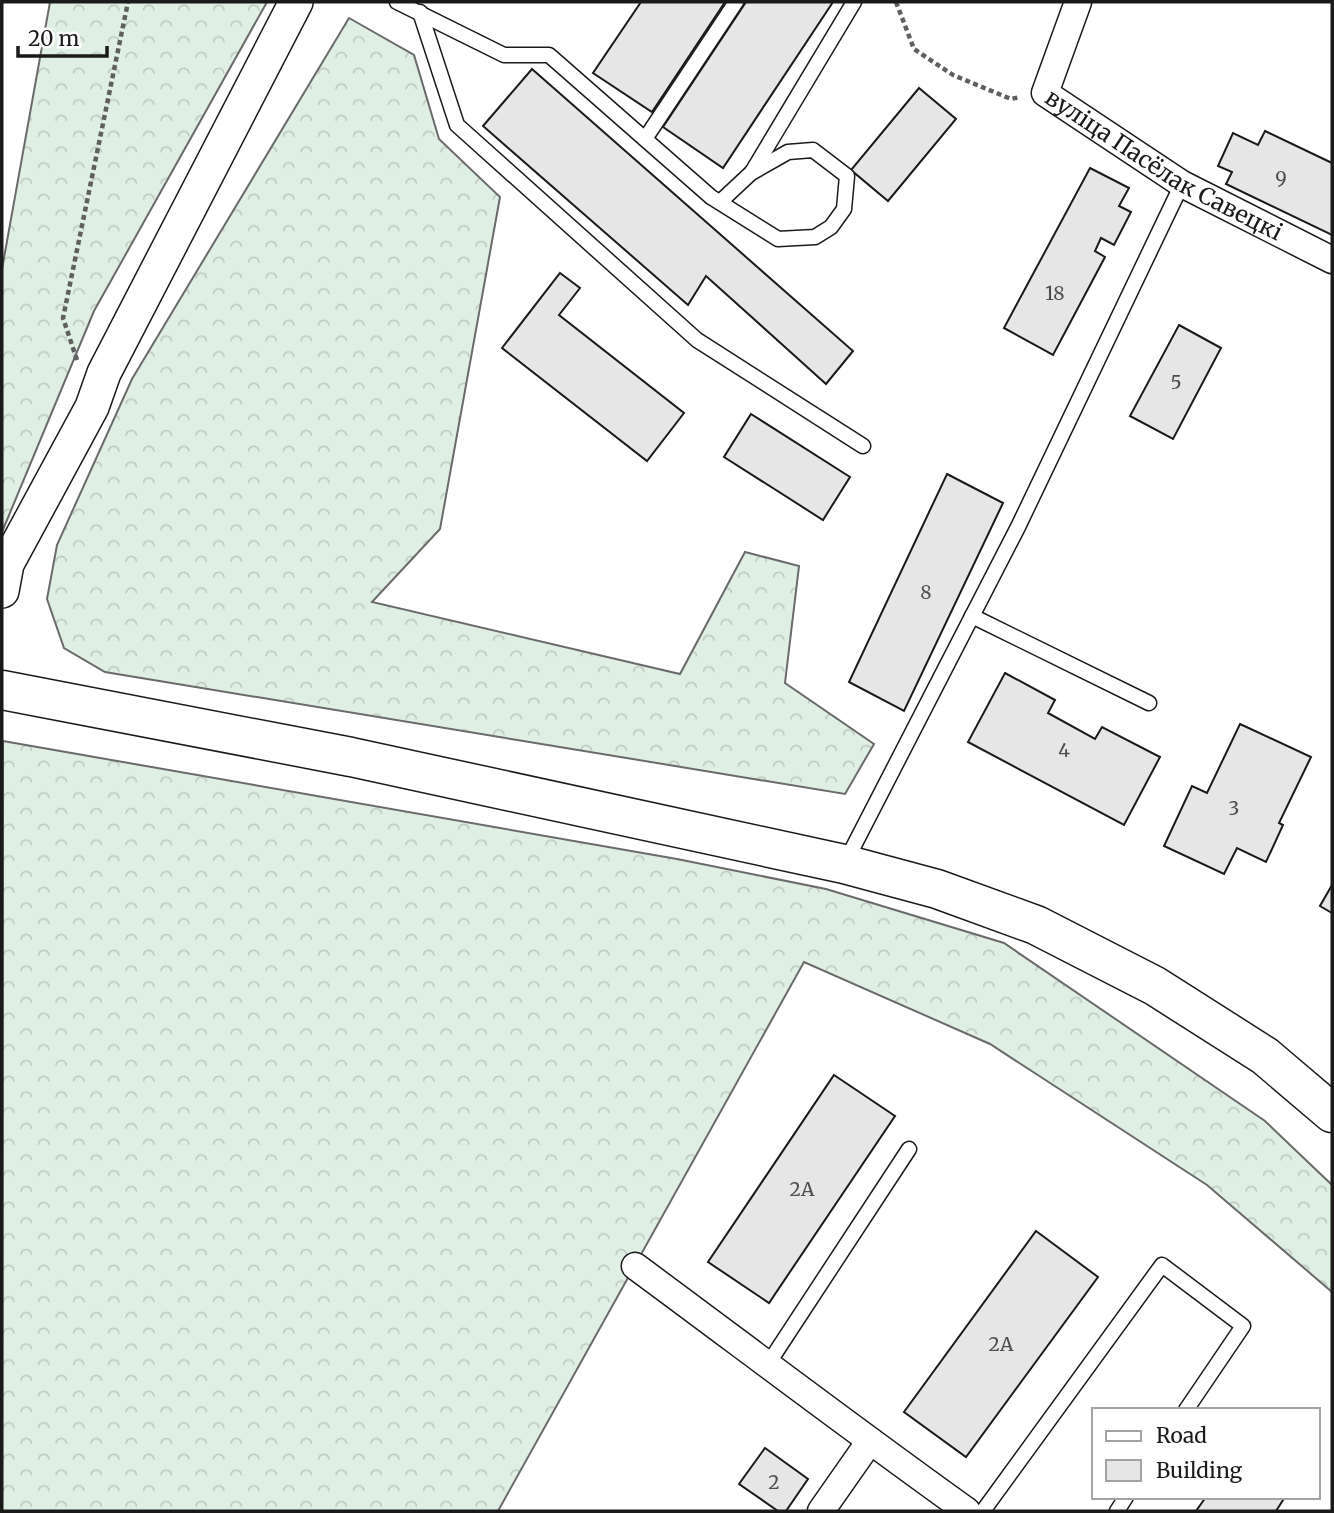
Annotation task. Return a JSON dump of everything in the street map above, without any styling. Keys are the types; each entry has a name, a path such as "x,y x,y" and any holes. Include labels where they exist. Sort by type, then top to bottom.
{"main road":[{"path":"2,690 363,760 844,864 937,889 1036,925 1155,986 1265,1056 1332,1113"}],"street":[{"path":"2,591 7,564 92,407 104,373 296,2"},
{"name":"вуліца Пасёлак Савецкі","path":"1078,2 1045,93 1182,184 1332,260"},
{"path":"635,1266 967,1511"},
{"path":"821,1511 870,1441"}],"lane":[{"path":"397,2 503,55 549,55 711,197 778,239 815,237 831,228 844,209 847,176 813,150 788,152 751,173 720,202"},
{"path":"645,139 736,2"},
{"path":"751,173 854,2"},
{"path":"420,12 457,125 697,340 863,446"},
{"path":"844,864 1018,527 1182,184"},
{"path":"972,616 1149,703"},
{"path":"768,1364 909,1149"},
{"path":"984,1511 1162,1265 1243,1326 1187,1408"}],"path":[{"path":"92,407 63,318 128,2"},
{"path":"896,2 914,49 953,75 1011,99 1045,93"}],"green space":[{"path":"50,2 267,2 94,311 2,532 2,269"},
{"path":"349,18 414,55 439,139 500,197 440,529 372,602 680,674 745,552 799,566 785,683 874,744 845,794 105,672 64,648 47,599 57,545 132,379"},
{"path":"3,741 677,859 826,889 1004,943 1265,1121 1332,1185 1332,1292 1207,1185 990,1044 804,962 498,1511 2,1511"}],"building":[{"path":"641,2 725,2 652,112 593,73"},
{"path":"746,2 833,2 723,168 663,127"},
{"path":"532,69 853,351 826,384 706,276 688,305 483,126"},
{"path":"919,88 956,119 888,201 851,170"},
{"path":"1265,131 1332,163 1332,235 1226,184 1232,172 1218,166 1233,133 1258,145"},
{"path":"1090,168 1129,188 1119,206 1131,212 1114,245 1101,238 1095,251 1105,257 1053,355 1004,328"},
{"path":"560,273 580,288 559,315 684,413 647,461 502,348"},
{"path":"1179,325 1221,348 1173,439 1130,416"},
{"path":"751,414 850,477 823,520 724,457"},
{"path":"947,474 1003,503 904,711 849,682"},
{"path":"1005,673 1055,700 1048,713 1095,739 1102,727 1160,757 1124,825 968,742"},
{"path":"1240,724 1311,757 1279,823 1283,825 1266,862 1237,848 1224,874 1164,846 1192,786 1207,793"},
{"path":"1332,885 1332,913 1320,906"},
{"path":"834,1075 895,1116 769,1303 708,1262"},
{"path":"1036,1231 1098,1277 966,1457 904,1412"},
{"path":"765,1448 808,1479 786,1511 778,1511 739,1484"},
{"path":"1205,1499 1284,1499 1276,1511 1196,1511"}]}
